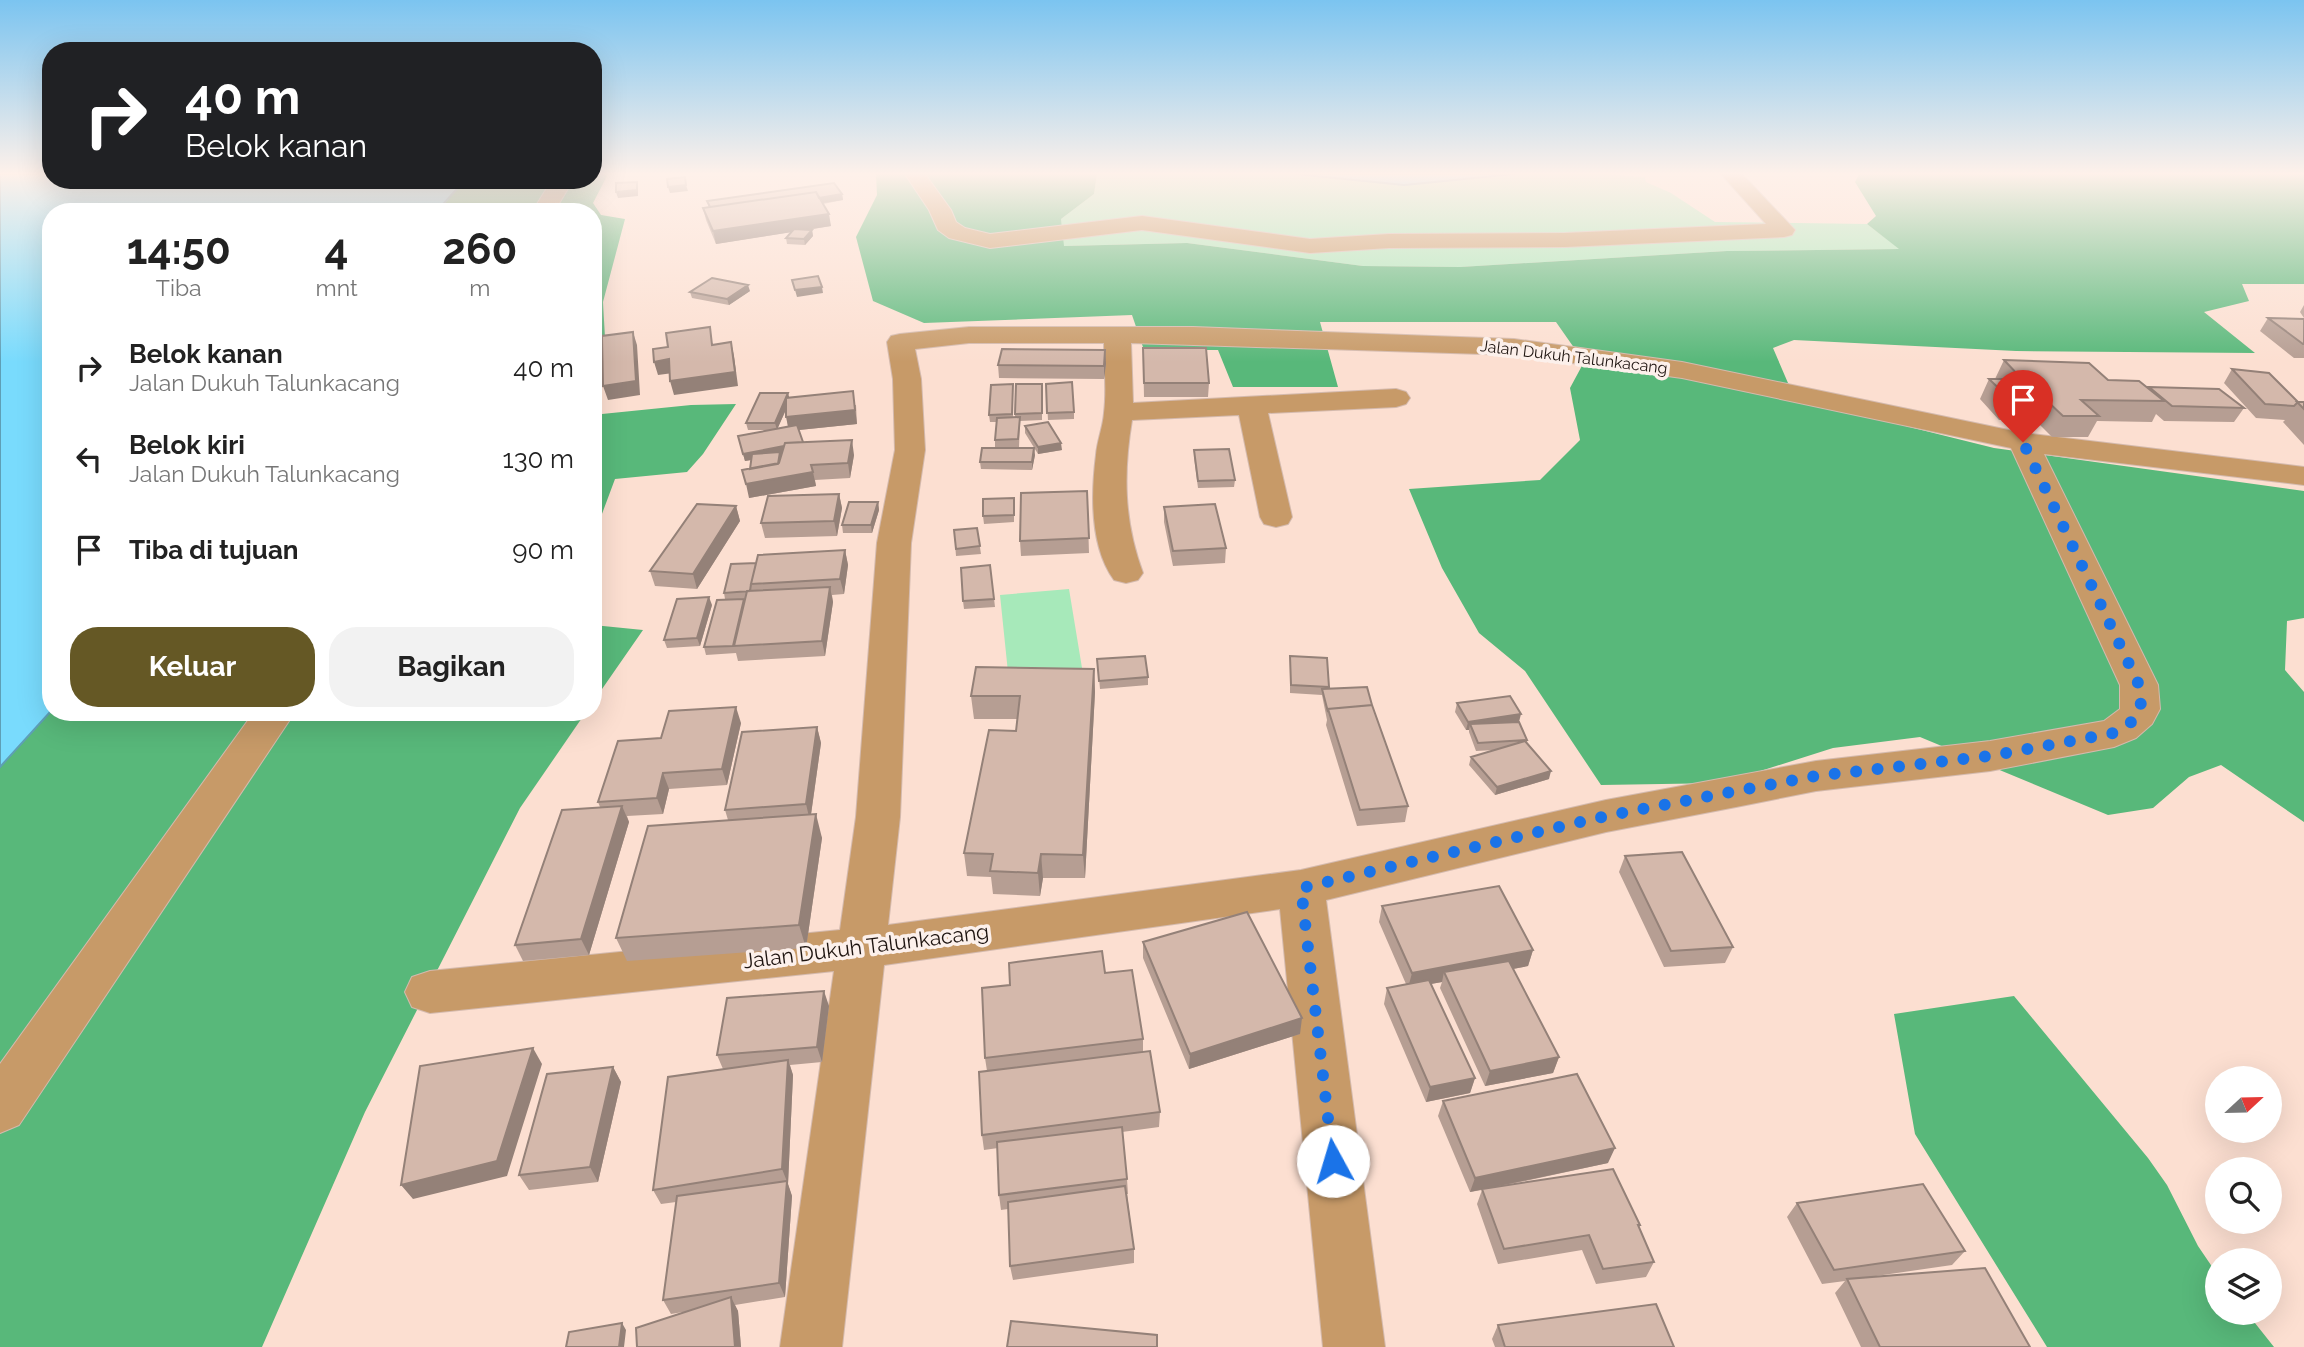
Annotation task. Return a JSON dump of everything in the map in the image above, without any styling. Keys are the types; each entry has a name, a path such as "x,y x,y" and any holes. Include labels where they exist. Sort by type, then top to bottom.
{"street":[{"path":"973,237 990,241 1025,237"},
{"path":"1243,237 1310,246 1389,241 1634,237"},
{"name":"Jalan Dukuh Talunkacang","path":"863,948 878,817 894,542 910,450 907,379 900,342 970,335 1193,335 1514,347 1682,370 2023,442 2304,476"},
{"path":"1118,335 1119,412 1111,453 1110,497 1116,545 1126,573"},
{"path":"1119,412 1396,398"},
{"path":"1252,405 1276,517"},
{"name":"Jalan Dukuh Talunkacang","path":"430,992 863,948 1301,888 1606,816 1816,776 1990,756 2114,733 2132,724 2143,703 2139,685 2023,442"},
{"path":"0,1108 269,721"},
{"path":"1301,888 1354,1347"},
{"path":"811,1347 863,948"}],"green space":[{"path":"602,237 620,237 603,302 605,338 602,339"},
{"path":"856,237 1063,237 1064,246 1187,243 1363,266 1460,267 1727,251 1899,249 1883,237 2304,237 2304,284 2242,284 2249,301 2204,312 2255,353 2016,351 1794,340 1773,348 1788,383 1801,400 1994,448 2304,491 2304,618 2287,621 2285,670 2304,692 2304,822 2221,765 2189,777 2153,808 2108,815 1920,737 1833,748 1723,783 1601,785 1525,671 1479,633 1442,568 1409,489 1540,480 1580,440 1570,388 1584,362 1556,322 1320,322 1338,387 1233,387 1218,350 1144,350 1132,315 924,323 873,301"},
{"path":"1062,237 1884,237 1900,249 1727,251 1460,267 1363,266 1187,243 1063,246"},
{"path":"736,404 703,454 687,472 615,479 602,514 602,414 691,405"},
{"path":"1069,589 1083,674 1009,682 1000,595"},
{"path":"602,626 643,630 602,689"},
{"path":"42,721 580,721 520,808 365,1112 262,1347 0,1347 0,767"},
{"path":"2014,996 2148,1158 2167,1185 2205,1256 2205,1325 2257,1325 2274,1347 2047,1347 1915,1134 1894,1014"}],"water":[{"path":"0,237 42,237 42,721 0,767"}],"building":[{"path":"787,237 806,237 804,239"},
{"path":"818,276 822,287 795,290 792,280"},
{"path":"712,278 748,285 727,299 690,292"},
{"path":"2268,318 2304,319 2304,344 2303,344"},
{"path":"710,327 712,345 731,342 735,372 670,381 669,359 654,362 653,349 668,347 666,333"},
{"path":"633,332 636,381 603,386 602,336"},
{"path":"1143,348 1206,348 1209,383 1144,383"},
{"path":"1002,349 1105,350 1104,366 998,365"},
{"path":"2004,360 2089,363 2108,380 2139,381 2164,401 2081,400 2099,416 2063,416 2046,400 2010,399 1989,379 2022,379"},
{"path":"2232,369 2269,373 2298,402 2294,406 2265,404"},
{"path":"1072,382 1074,412 1047,413 1046,384"},
{"path":"1013,384 1012,414 989,415 991,385"},
{"path":"1016,384 1042,384 1042,413 1015,414"},
{"path":"2149,387 2219,389 2244,408 2172,406"},
{"path":"853,391 855,410 786,417 786,398"},
{"path":"760,393 788,393 775,423 746,423"},
{"path":"1020,417 1018,439 995,440 997,418"},
{"path":"1048,422 1061,443 1038,447 1025,426"},
{"path":"797,425 803,442 785,443 784,446 743,454 738,436"},
{"path":"852,440 848,463 811,465 813,472 746,484 742,470 779,463 785,443"},
{"path":"982,448 1034,448 1032,462 980,462"},
{"path":"1229,449 1235,480 1198,481 1194,450"},
{"path":"780,452 778,464 750,469 752,454"},
{"path":"1087,491 1089,538 1020,541 1021,493"},
{"path":"839,494 834,521 761,523 768,496"},
{"path":"1014,498 1014,515 983,516 983,499"},
{"path":"849,502 878,502 871,525 842,525"},
{"path":"697,504 736,506 693,574 650,571"},
{"path":"1215,504 1226,548 1173,551 1164,507"},
{"path":"977,528 980,546 956,549 954,530"},
{"path":"845,550 840,579 751,584 758,555"},
{"path":"756,563 750,591 724,593 731,564"},
{"path":"990,565 994,599 963,601 961,568"},
{"path":"830,587 822,641 734,646 747,591"},
{"path":"709,597 697,638 664,640 677,599"},
{"path":"744,599 733,646 704,647 717,600"},
{"path":"1145,656 1148,677 1099,681 1097,659"},
{"path":"1290,656 1327,658 1329,687 1291,685"},
{"path":"976,667 1094,669 1083,855 1041,854 1038,873 990,871 993,854 964,853 989,730 1016,731 1020,696 971,696"},
{"path":"1367,687 1372,705 1328,709 1328,712 1322,689"},
{"path":"1510,696 1521,714 1468,722 1457,703"},
{"path":"1372,705 1408,806 1360,810 1328,709"},
{"path":"736,707 722,769 663,773 657,798 598,802 618,741 661,738 669,711"},
{"path":"1519,722 1527,740 1478,743 1470,724"},
{"path":"817,727 806,804 725,810 742,732"},
{"path":"1525,741 1551,771 1497,787 1471,757"},
{"path":"622,806 581,939 515,945 562,810"},
{"path":"816,814 799,925 616,938 648,826"},
{"path":"1682,852 1733,947 1671,951 1625,856"},
{"path":"1499,886 1533,950 1412,973 1382,906"},
{"path":"1247,912 1302,1018 1190,1054 1143,942"},
{"path":"1102,951 1105,973 1132,970 1143,1039 985,1058 982,988 1010,985 1009,963"},
{"path":"1509,961 1559,1057 1490,1071 1444,972"},
{"path":"1429,980 1475,1078 1430,1087 1387,988"},
{"path":"824,991 817,1047 717,1055 727,998"},
{"path":"533,1048 497,1161 401,1185 420,1066"},
{"path":"1150,1051 1160,1112 982,1135 979,1072"},
{"path":"788,1060 782,1169 653,1190 668,1077"},
{"path":"613,1067 590,1167 519,1175 547,1074"},
{"path":"1577,1074 1615,1148 1475,1178 1443,1101"},
{"path":"1122,1127 1127,1179 999,1195 997,1142"},
{"path":"1613,1169 1640,1225 1654,1262 1603,1269 1589,1235 1504,1249 1482,1189"},
{"path":"787,1181 779,1283 663,1300 677,1196"},
{"path":"1923,1184 1965,1251 1834,1270 1797,1203"},
{"path":"1125,1186 1134,1249 1010,1266 1008,1202"},
{"path":"1985,1268 2030,1347 1880,1347 1847,1279"},
{"path":"731,1297 735,1347 637,1347 636,1328"},
{"path":"1656,1304 1674,1347 1505,1347 1498,1325"},
{"path":"1011,1321 1157,1335 1157,1347 1007,1347"},
{"path":"622,1323 619,1347 566,1347 569,1332"}],"route":[{"path":"1333,1161 1301,888 1606,816 1816,776 1990,756 2114,733 2132,724 2143,703 2139,685 2023,442"}]}
